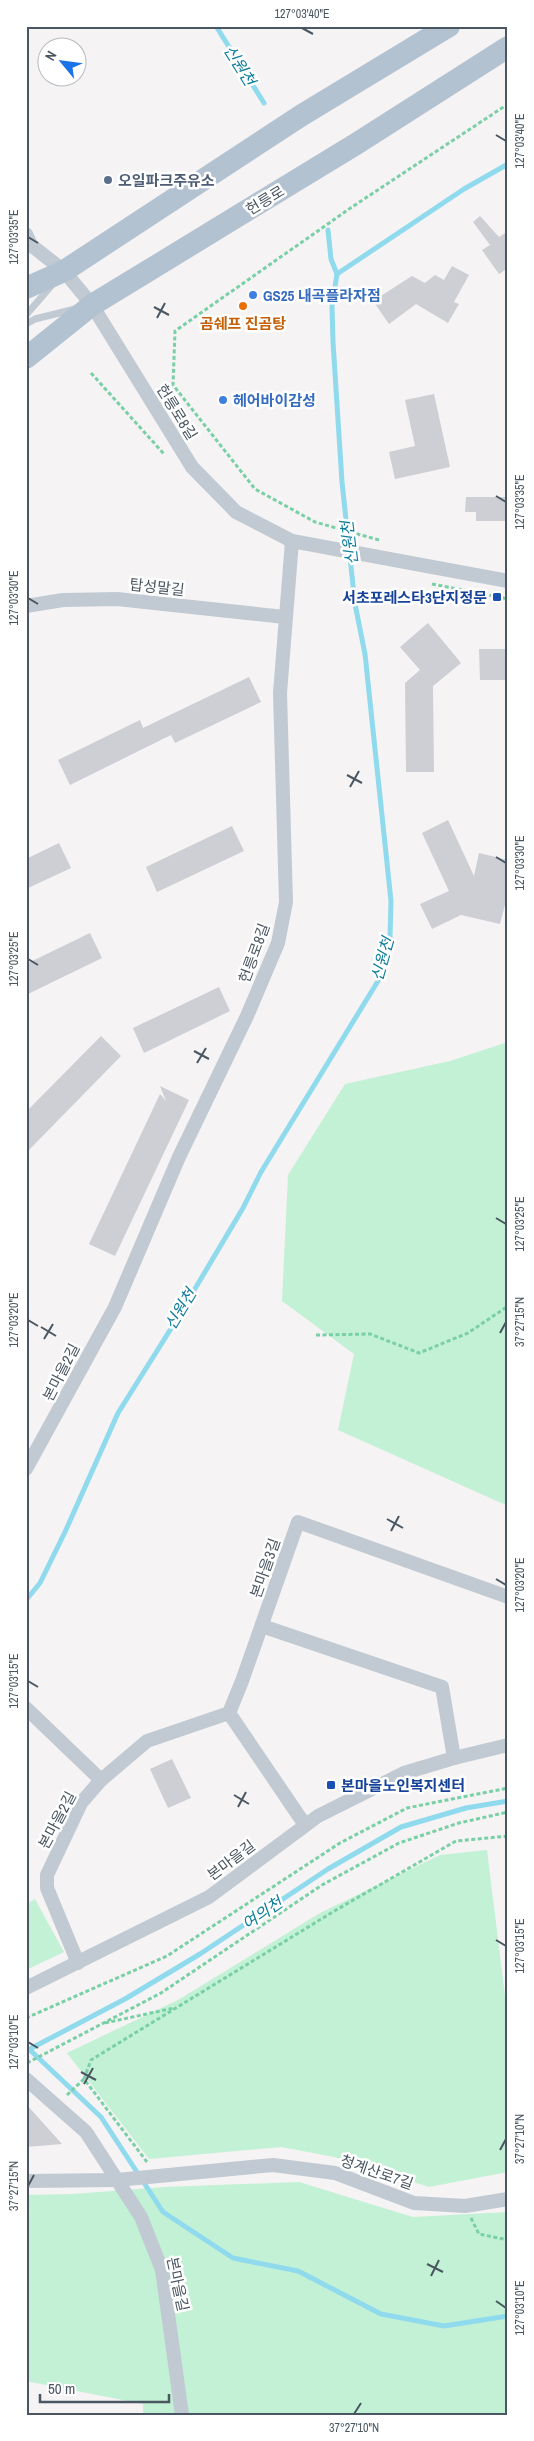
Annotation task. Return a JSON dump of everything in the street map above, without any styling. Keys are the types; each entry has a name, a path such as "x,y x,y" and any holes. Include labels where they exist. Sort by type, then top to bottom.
{"main road":[{"path":"26,288 64,271 302,116 448,26"},
{"name":"헌릉로","path":"26,358 92,305 356,144 508,47"}],"street":[{"name":"헌릉로8길","path":"27,238 31,245 64,271 92,305 192,468 236,512 292,541 508,581"},
{"name":"헌릉로8길","path":"95,1341 115,1307 179,1157 247,1016 278,943 286,902 280,693 292,541"},
{"name":"탑성말길","path":"26,606 63,600 117,599 285,617"},
{"name":"본마을2길","path":"26,1469 95,1341"},
{"name":"본마을3길","path":"229,1713 298,1522 508,1597"},
{"path":"262,1626 442,1687 454,1758"},
{"path":"26,1708 101,1780"},
{"name":"본마을2길","path":"78,1963 47,1888 47,1875 81,1802 101,1780 147,1741 229,1713"},
{"path":"229,1713 303,1822"},
{"name":"본마을길","path":"26,1988 209,1897 303,1822 404,1773 508,1745"},
{"name":"본마을길","path":"28,2081 86,2132 122,2179 141,2217 162,2270 182,2415"},
{"name":"청계산로7길","path":"26,2181 122,2179 273,2165 335,2173 414,2202 465,2206 508,2199"}],"lane":[{"path":"26,314 64,271"},
{"path":"26,324 35,319 92,305"}],"path":[{"path":"374,538 315,522 255,489 173,385 175,332 352,207 508,104"},
{"path":"427,583 508,599"},
{"path":"316,1335 370,1334 419,1353 468,1333 508,1306"},
{"path":"26,2018 167,1956 340,1843 407,1808 508,1788"},
{"path":"26,2064 161,1993 322,1885 399,1842 459,1822 508,1812"},
{"path":"64,2097 82,2080 92,2060 336,1910 456,1842 508,1836"},
{"path":"100,2024 178,2007"},
{"path":"82,2080 154,2175"},
{"path":"465,2206 479,2234 508,2240"}],"green space":[{"path":"508,1042 508,1506 338,1430 354,1354 282,1301 288,1175 345,1084 450,1061"},
{"path":"487,1850 508,2020 508,2172 429,2187 334,2157 281,2147 149,2159 67,2053 178,2000 320,1913 440,1855"},
{"path":"35,1899 64,1952 26,1970 26,1904"},
{"path":"299,2182 413,2217 508,2212 508,2415 143,2415 143,2404 26,2381 26,2195"}],"building":[{"path":"480,216 499,237 508,231 508,268 499,274 482,250 490,245 473,222"},
{"path":"452,266 469,275 454,302 459,304 448,323 416,304 389,324 373,301 412,276 425,283 435,275 444,280"},
{"path":"434,394 450,467 395,479 389,452 415,446 405,400"},
{"path":"466,497 508,497 508,521 476,521 476,512 465,512"},
{"path":"428,623 461,663 433,686 434,772 406,772 405,683 420,670 400,647"},
{"path":"479,649 508,649 508,680 480,680"},
{"path":"249,677 261,702 175,743 171,735 70,785 58,760 140,720 143,728"},
{"path":"448,820 474,876 479,853 508,860 508,893 500,924 461,915 432,929 420,904 449,891 422,833"},
{"path":"232,826 244,851 157,892 146,867"},
{"path":"59,843 71,868 26,889 26,859"},
{"path":"90,933 102,958 26,995 26,964"},
{"path":"219,987 230,1011 144,1053 133,1028"},
{"path":"101,1036 121,1056 26,1153 26,1112"},
{"path":"160,1086 189,1100 115,1256 89,1244 160,1094 166,1101"},
{"path":"172,1759 191,1798 168,1808 150,1769"},
{"path":"26,2104 62,2144 26,2147"}],"waterway":[{"name":"신원천","path":"216,26 264,103"},
{"path":"337,274 464,189 508,164"},
{"name":"신원천","path":"26,1600 40,1583 118,1413 177,1319 243,1208 261,1172 378,981 390,937 391,901 365,654 355,604 342,482 332,306 337,274 331,259 328,230"},
{"name":"여의천","path":"26,2051 125,1999 200,1954 328,1869 401,1827 466,1808 508,1801"},
{"path":"30,2050 101,2117 163,2212 233,2258 298,2271 381,2314 444,2326 508,2316"}],"place":[{"name":"오일파크주유소","path":"108,180"},
{"name":"GS25 내곡플라자점","path":"253,295"},
{"name":"곰쉐프 진곰탕","path":"243,306"},
{"name":"헤어바이감성","path":"223,400"},
{"name":"서초포레스타3단지정문","path":"497,597"},
{"name":"본마을노인복지센터","path":"331,1785"}]}
